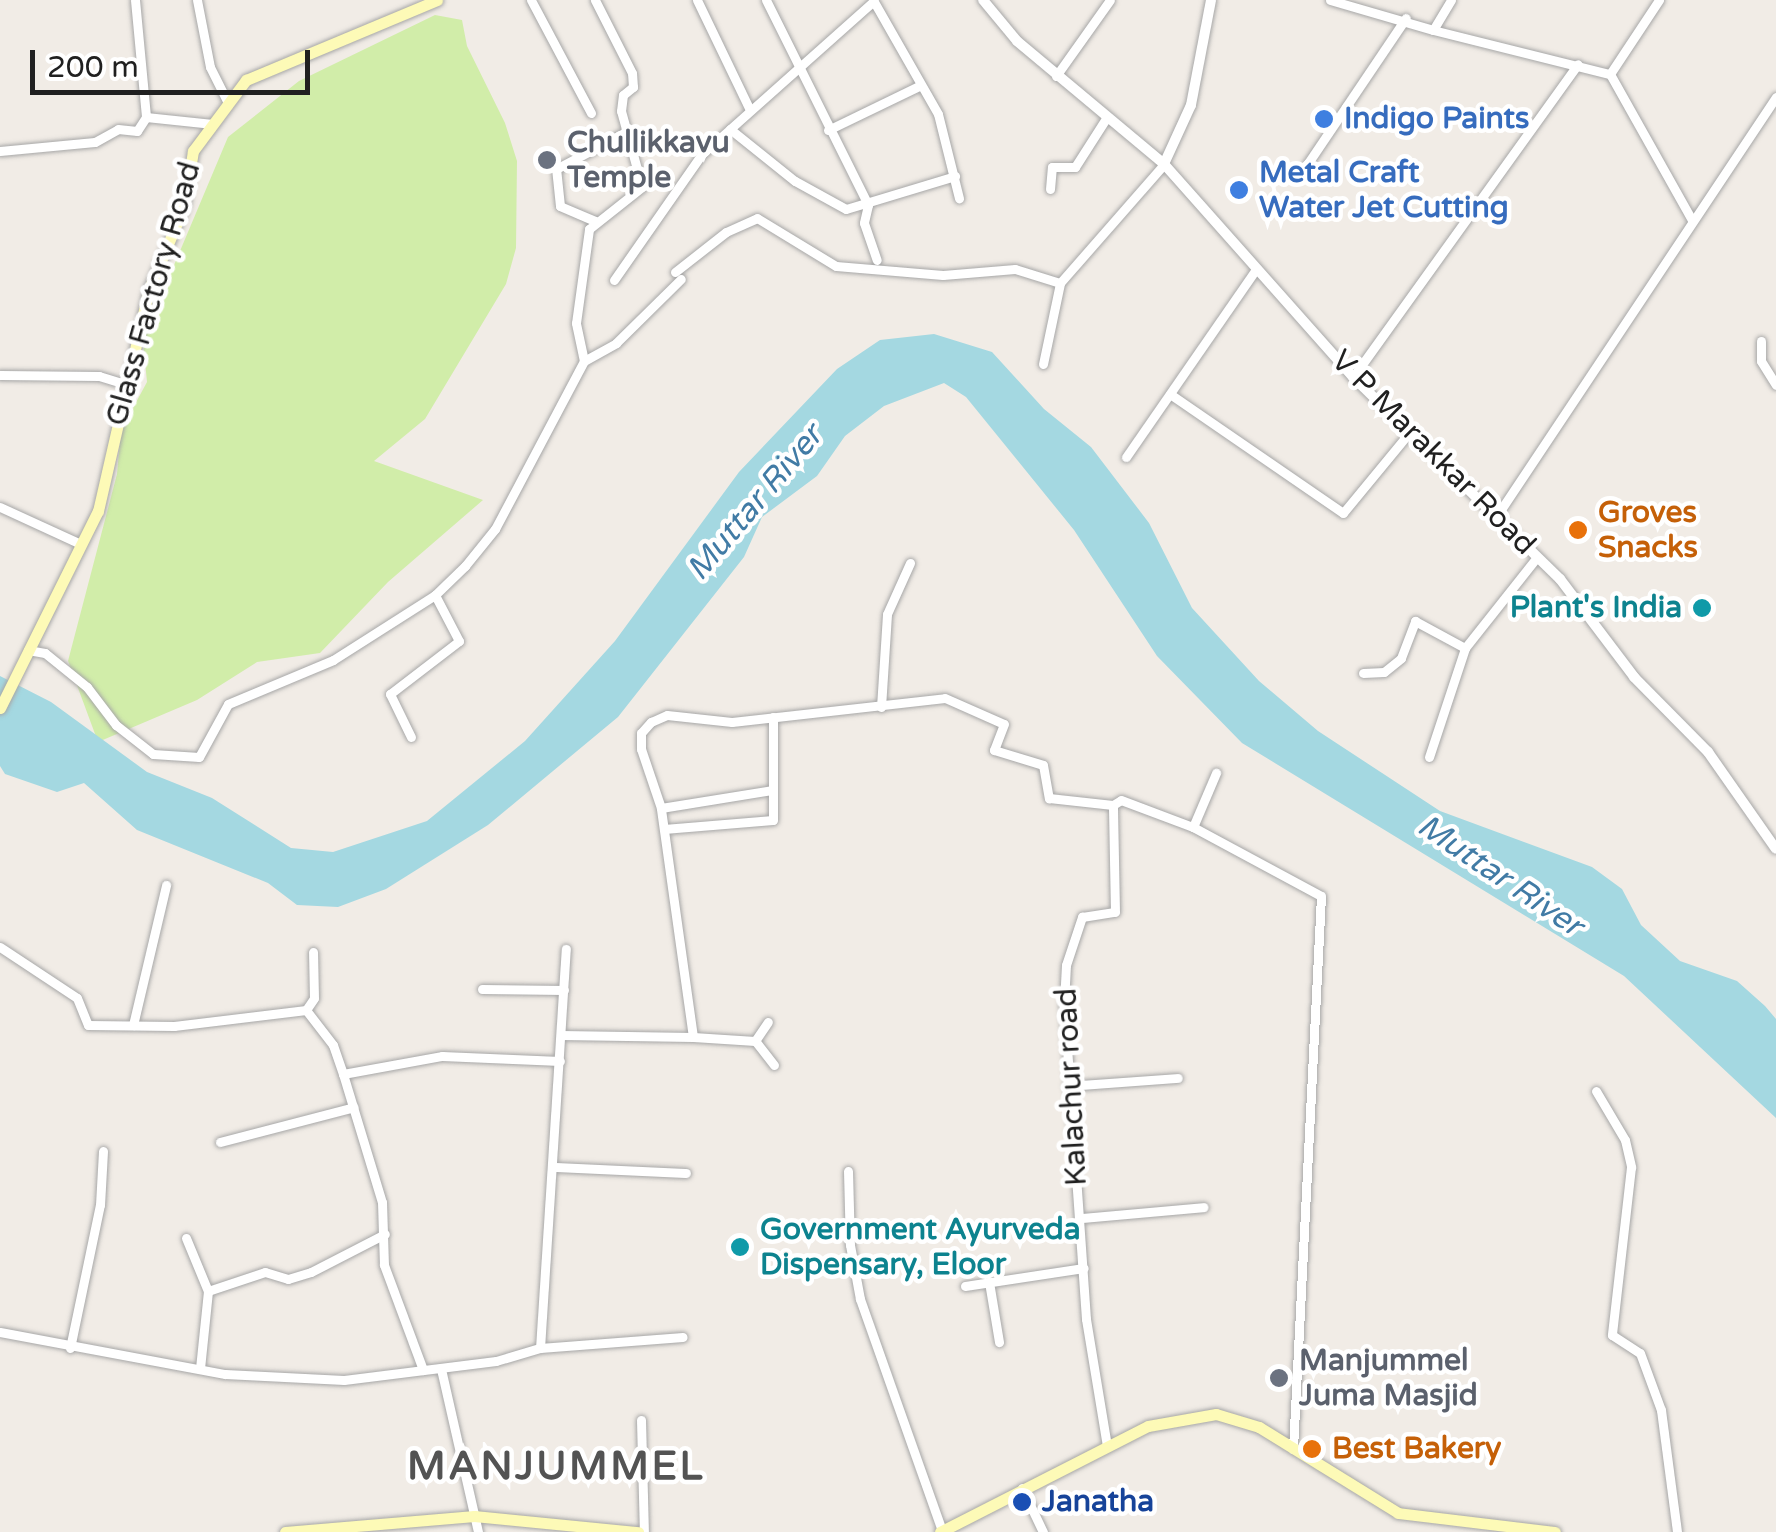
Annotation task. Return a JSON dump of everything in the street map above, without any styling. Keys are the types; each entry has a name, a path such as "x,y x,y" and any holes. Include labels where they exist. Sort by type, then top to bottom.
{"main road":[{"name":"Glass Factory Road","path":"0,708 98,510 149,289 184,206 193,151 246,80 437,0"},
{"path":"941,1531 1148,1426 1216,1414 1260,1427 1398,1512 1555,1532"},
{"path":"285,1532 474,1516 641,1532"}],"street":[{"path":"0,151 95,142 118,130 138,131 146,117 135,0"},
{"path":"197,0 210,66 228,103"},
{"path":"531,0 591,112"},
{"path":"595,0 632,73 633,87 623,95 626,132 642,186 631,202 595,221"},
{"path":"766,0 868,205 864,223 877,260"},
{"path":"1056,76 1110,0"},
{"path":"1044,364 1060,284 1164,164 1191,105 1211,0"},
{"path":"1330,0 1610,74 1692,220"},
{"path":"1433,30 1451,0"},
{"path":"1610,74 1659,0"},
{"path":"701,1 749,108"},
{"path":"614,280 694,164 749,108 874,1 938,114 959,198"},
{"name":"V P Marakkar Road","path":"988,2 1056,76 1164,164 1353,377 1538,557 1634,677 1708,752 1776,849"},
{"path":"1304,169 1406,18"},
{"path":"1353,377 1578,64"},
{"path":"828,130 921,85"},
{"path":"1496,517 1776,97"},
{"path":"146,117 213,124"},
{"path":"1050,189 1052,167 1075,167 1107,118"},
{"path":"730,130 830,204 868,205 955,176"},
{"path":"595,221 560,206 556,169 626,132"},
{"path":"25,656 45,653 86,687 116,725 153,754 199,757 228,704 332,660 436,595 495,529 584,361 616,343 678,276 726,232 757,218 836,266 943,275 1015,269 1060,284"},
{"path":"584,361 576,323 595,221"},
{"path":"1126,456 1256,269"},
{"path":"1761,341 1761,361 1776,385"},
{"path":"0,375 99,376 126,384"},
{"path":"1170,394 1344,512 1409,434"},
{"path":"0,506 82,544"},
{"path":"1430,757 1465,648 1538,557"},
{"path":"881,707 887,614 910,563"},
{"path":"411,737 390,694 459,641 436,595"},
{"path":"1363,674 1384,672 1401,658 1414,621 1465,648"},
{"path":"693,1037 661,808 641,749 640,734 651,722 668,714 732,722 881,707 928,697 979,711 1004,724 994,750 1043,766 1049,798 1113,805 1121,800 1193,827 1321,896 1314,1137 1299,1302 1293,1449"},
{"path":"664,829 773,820 772,717"},
{"path":"1193,827 1216,773"},
{"path":"661,808 772,790"},
{"name":"Kalachur road","path":"1107,1446 1084,1268 1068,1086 1066,964 1082,917 1115,912 1113,805"},
{"path":"133,1025 166,884"},
{"path":"0,947 77,998 82,1022 133,1025 306,1010"},
{"path":"540,1348 555,1167 566,949"},
{"path":"306,1010 314,998 312,952"},
{"path":"482,989 564,990"},
{"path":"306,1010 333,1045 344,1074 384,1234 384,1265 422,1370"},
{"path":"755,1040 768,1022"},
{"path":"562,1035 755,1040 774,1065"},
{"path":"344,1074 442,1056 560,1061"},
{"path":"1068,1086 1178,1078"},
{"path":"1596,1091 1625,1140 1631,1167 1612,1335 1640,1353 1661,1410 1677,1532"},
{"path":"220,1142 354,1106"},
{"path":"70,1348 100,1204 104,1151"},
{"path":"555,1167 686,1173"},
{"path":"848,1171 850,1244 860,1299 941,1531"},
{"path":"1081,1218 1204,1207"},
{"path":"208,1291 265,1272 288,1279 311,1272 384,1234"},
{"path":"186,1238 208,1291 200,1369"},
{"path":"966,1286 1084,1268"},
{"path":"989,1282 999,1342"},
{"path":"0,1332 200,1369 344,1380 441,1369 540,1348 683,1337"},
{"path":"441,1369 478,1532"},
{"path":"641,1420 641,1532"},
{"path":"1022,1488 1042,1532"}],"green space":[{"path":"435,15 462,20 467,46 505,123 517,161 516,248 506,284 425,419 374,461 483,500 388,582 320,653 257,662 197,700 98,742 68,661 117,474 121,430 147,382 141,321 163,309 164,289 228,137 299,81"}],"water":[{"name":"Muttar River","path":"934,334 992,352 1044,409 1091,447 1149,523 1192,608 1259,681 1318,731 1440,811 1592,867 1622,889 1641,925 1680,961 1737,981 1765,1006 1776,1019 1776,1118 1624,976 1242,743 1157,656 1074,530 966,397 944,383 884,406 845,436 817,476 762,517 744,557 618,717 488,825 386,889 338,907 297,905 268,883 137,830 84,783 57,792 5,774 0,766 0,676 51,702 147,772 212,798 291,848 333,852 427,821 525,741 615,641 739,472 837,369 880,340"}],"place":[{"name":"Indigo Paints","path":"1324,119"},
{"name":"Chullikkavu Temple","path":"547,160"},
{"name":"Metal Craft Water Jet Cutting","path":"1239,190"},
{"name":"Groves Snacks","path":"1578,530"},
{"name":"Plant's India","path":"1702,608"},
{"name":"Government Ayurveda Dispensary, Eloor","path":"740,1247"},
{"name":"Manjummel Juma Masjid","path":"1279,1378"},
{"name":"Best Bakery","path":"1312,1449"},
{"name":"Janatha","path":"1022,1502"}],"district":[{"name":"MANJUMMEL","path":"556,1466"}]}
